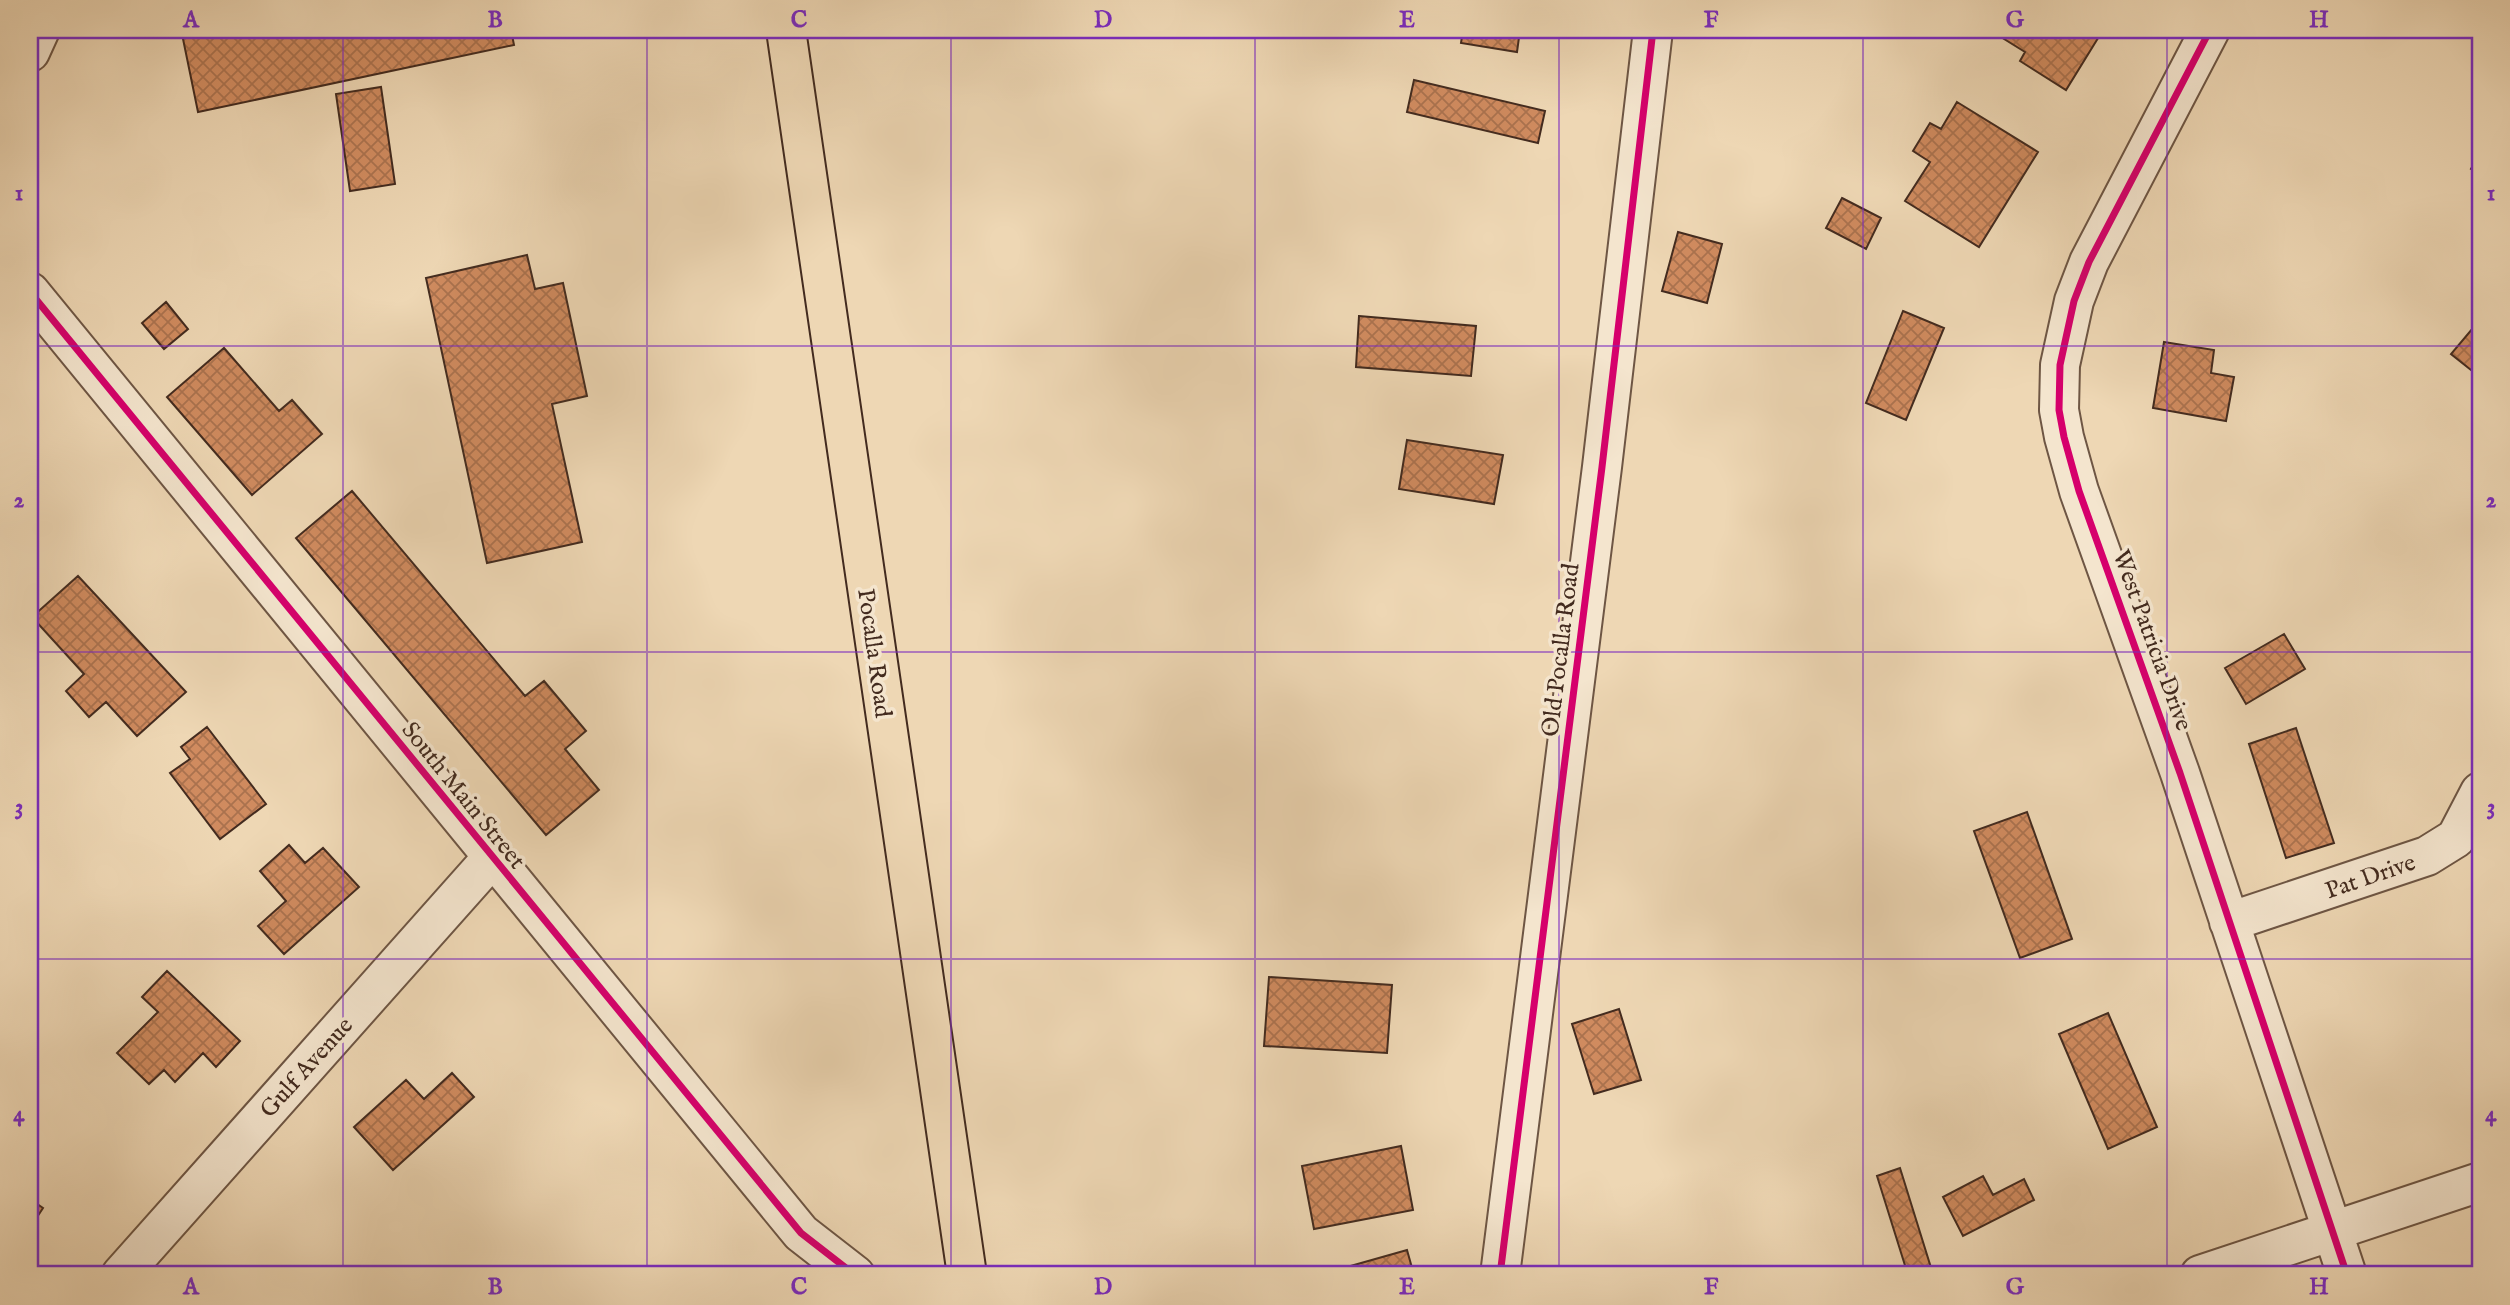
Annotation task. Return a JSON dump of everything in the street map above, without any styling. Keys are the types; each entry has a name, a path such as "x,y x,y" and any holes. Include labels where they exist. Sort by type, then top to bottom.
{"main road":[{"name":"Pocalla Road","path":"786,30 967,1275"}],"street":[{"path":"30,52 40,30"},
{"name":"Old Pocalla Road","path":"1500,1275 1602,467 1653,30"},
{"name":"West Patricia Drive","path":"2210,30 2089,262 2074,301 2060,365 2059,410 2079,491 2180,774 2347,1275"},
{"name":"South Main Street","path":"30,292 491,859 801,1233 855,1275"},
{"name":"Pat Drive","path":"2229,922 2427,856 2456,838 2480,792"},
{"name":"Gulf Avenue","path":"121,1275 491,859"},
{"path":"2200,1275 2480,1182"}],"building":[{"path":"203,30 511,30 514,45 198,112 182,34"},
{"path":"1463,30 1520,30 1517,52 1461,43"},
{"path":"2103,30 2066,90 2020,61 2025,52 1993,32"},
{"path":"1414,80 1545,111 1538,143 1407,112"},
{"path":"381,87 395,184 350,191 336,94"},
{"path":"1957,102 2038,152 1979,247 1905,201 1930,162 1913,151 1930,123 1941,129"},
{"path":"2480,154 2480,174 2471,169"},
{"path":"1842,198 1881,218 1866,249 1826,228"},
{"path":"1678,232 1722,244 1707,303 1662,291"},
{"path":"527,255 535,289 563,283 587,396 552,404 582,542 487,563 426,278"},
{"path":"166,302 188,329 164,349 142,323"},
{"path":"1903,311 1944,328 1906,420 1866,403"},
{"path":"1359,316 1476,326 1471,376 1356,367"},
{"path":"2473,328 2480,334 2480,370 2476,374 2451,354"},
{"path":"2164,342 2214,350 2211,373 2234,377 2226,421 2153,408"},
{"path":"224,348 279,411 292,400 322,434 252,495 167,397"},
{"path":"1407,440 1503,455 1494,504 1399,489"},
{"path":"352,491 525,696 544,681 586,731 565,749 599,790 546,835 296,538"},
{"path":"78,576 186,692 137,736 106,702 89,717 66,691 84,674 32,617"},
{"path":"2284,634 2305,669 2246,704 2225,668"},
{"path":"207,727 266,804 220,839 170,773 190,759 181,747"},
{"path":"2296,728 2334,843 2286,858 2249,744"},
{"path":"2027,812 2072,939 2020,958 1974,831"},
{"path":"289,845 305,863 323,848 359,887 284,954 258,926 286,901 260,871"},
{"path":"167,971 240,1041 216,1067 203,1053 175,1082 164,1070 149,1084 117,1053 158,1012 142,997"},
{"path":"1269,977 1392,985 1387,1053 1264,1046"},
{"path":"1619,1009 1641,1080 1594,1094 1572,1024"},
{"path":"2108,1013 2157,1127 2108,1149 2059,1034"},
{"path":"452,1073 474,1097 393,1170 354,1127 406,1080 424,1099"},
{"path":"1401,1146 1413,1210 1314,1229 1302,1166"},
{"path":"1900,1168 1932,1271 1921,1275 1908,1275 1877,1176"},
{"path":"1983,1176 1993,1195 2024,1179 2034,1200 1963,1236 1943,1197"},
{"path":"30,1199 43,1208 30,1228"},
{"path":"1407,1250 1414,1275 1342,1275 1340,1269"},
{"path":"2480,1265 2480,1275 2450,1275"}],"cycle path":[{"path":"1500,1275 1602,467 1653,30"},
{"path":"2210,30 2089,262 2074,301 2060,365 2059,410 2079,491 2180,773 2347,1275"},
{"path":"30,292 801,1233 855,1275"}]}
